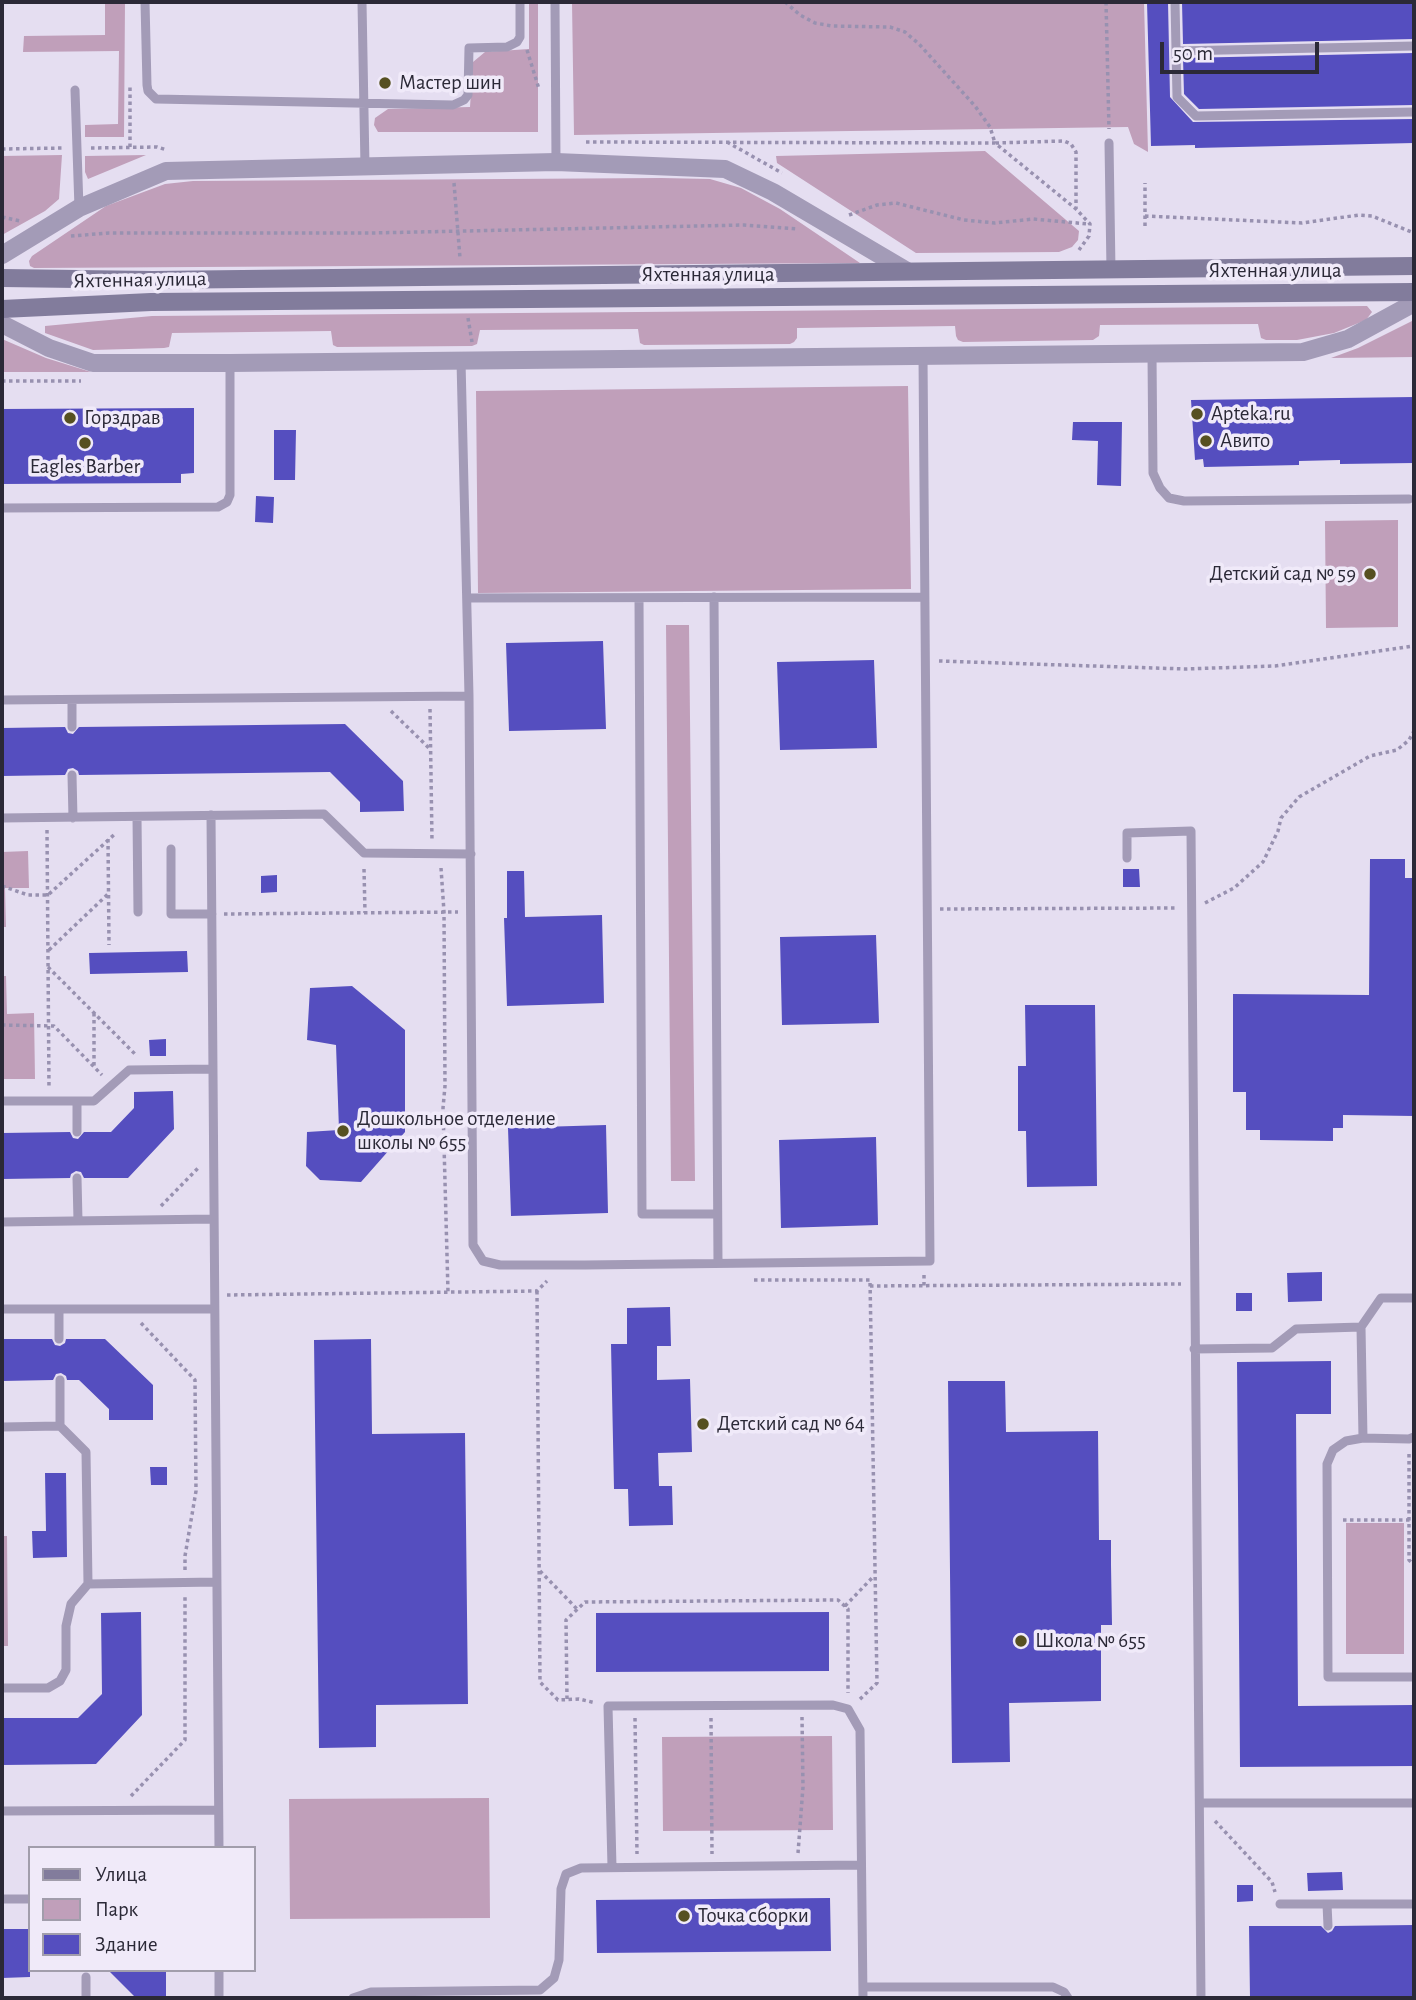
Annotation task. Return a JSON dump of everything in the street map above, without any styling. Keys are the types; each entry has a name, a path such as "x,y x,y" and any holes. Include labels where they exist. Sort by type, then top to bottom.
{"street":[{"path":"2,256 79,208 166,171 556,162 726,169 825,222 907,271"},
{"name":"Яхтенная улица","path":"2,278 153,280 1414,267"},
{"name":"Яхтенная улица","path":"2,309 67,304 165,302 1414,292"},
{"path":"2,324 49,348 93,363 1303,352 1348,338 1414,303"}],"lane":[{"path":"145,2 147,85 148,91 156,99 453,105 464,100 469,89 469,48 507,47 517,42 520,37 520,2"},
{"path":"362,2 365,167"},
{"path":"555,2 556,162"},
{"path":"1175,2 1177,97 1196,116 1414,112"},
{"path":"1176,51 1414,46"},
{"path":"75,90 79,208"},
{"path":"1109,143 1111,270"},
{"path":"1152,354 1153,473 1160,488 1169,498 1184,501 1409,499"},
{"path":"461,361 472,912 473,1245 483,1261 500,1265 930,1261 923,356"},
{"path":"2,508 218,507 227,502 230,495 230,363"},
{"path":"714,597 718,1263"},
{"path":"467,598 923,597"},
{"path":"639,598 642,1214 718,1214"},
{"path":"2,701 469,696"},
{"path":"72,700 72,727"},
{"path":"72,775 73,818"},
{"path":"2,818 324,814 364,853 471,854"},
{"path":"211,815 219,1846"},
{"path":"137,817 138,912"},
{"path":"1127,858 1127,833 1191,831 1201,1998"},
{"path":"171,849 171,914 212,914"},
{"path":"2,1101 94,1101 129,1070 213,1069"},
{"path":"77,1101 77,1132"},
{"path":"76,1178 78,1221"},
{"path":"2,1222 213,1219"},
{"path":"1363,1438 1361,1327 1381,1298 1414,1298"},
{"path":"2,1310 214,1308"},
{"path":"59,1310 59,1339"},
{"path":"1194,1349 1272,1348 1296,1329 1361,1327"},
{"path":"2,1688 48,1688 60,1681 65,1670 66,1626 71,1604 88,1584 86,1452 60,1426 60,1380"},
{"path":"2,1427 60,1426"},
{"path":"1412,1438 1363,1438 1346,1441 1333,1450 1327,1464 1328,1677 1414,1676"},
{"path":"88,1584 216,1582"},
{"path":"612,1867 608,1706 833,1704 848,1709 860,1730 863,1998"},
{"path":"1200,1803 1414,1803"},
{"path":"2,1811 218,1810"},
{"path":"353,1998 372,1992 541,1994 554,1979 559,1960 561,1889 566,1874 581,1868 861,1865"},
{"path":"2,1899 28,1899"},
{"path":"1280,1903 1414,1904"},
{"path":"1327,1904 1328,1926"},
{"path":"219,1972 219,1998"},
{"path":"86,1977 86,1998"},
{"path":"863,1987 1053,1987 1065,1992 1069,1998"}],"path":[{"path":"785,2 815,23 890,27 905,32 975,106 990,127 995,143 1064,141 1071,144 1076,152 1076,209"},
{"path":"1106,2 1109,143"},
{"path":"527,48 539,88"},
{"path":"727,142 792,179"},
{"path":"1145,183 1145,226"},
{"path":"860,222 849,215 877,205 897,203 964,220 995,223 1033,219 1090,224 1085,244 1071,254"},
{"path":"1145,216 1302,223 1359,215 1372,216 1414,233"},
{"path":"2,217 74,237 109,233 371,233 744,225 794,229 808,228 825,222"},
{"path":"924,661 1185,669 1275,666 1414,646"},
{"path":"430,696 431,838"},
{"path":"376,697 430,748"},
{"path":"926,909 1191,909 1234,888 1263,862 1278,831 1281,818 1299,797 1370,756 1397,750 1414,732"},
{"path":"2,886 28,895 48,895 108,839 137,817"},
{"path":"47,818 49,1101"},
{"path":"108,839 109,945"},
{"path":"364,853 365,913"},
{"path":"440,864 444,912 443,1108 448,1292"},
{"path":"48,952 108,894"},
{"path":"212,914 472,912"},
{"path":"48,967 150,1069"},
{"path":"94,1013 94,1067"},
{"path":"2,1025 54,1026 111,1084"},
{"path":"147,1220 213,1152"},
{"path":"746,1280 870,1280 877,1683 848,1709"},
{"path":"559,1281 545,1281 537,1292 540,1682 558,1700 579,1699 608,1706"},
{"path":"870,1286 1194,1284"},
{"path":"214,1295 537,1292"},
{"path":"117,1810 185,1740 185,1556 196,1491 195,1380 128,1309"},
{"path":"1412,1438 1409,1560 1414,1565"},
{"path":"1327,1520 1412,1520"},
{"path":"540,1571 577,1609"},
{"path":"845,1606 874,1576"},
{"path":"567,1699 566,1620 585,1602 838,1600 848,1609 848,1709"},
{"path":"711,1705 713,1866"},
{"path":"798,1866 803,1787 801,1705"},
{"path":"635,1706 637,1866"},
{"path":"1200,1803 1224,1833 1272,1882 1280,1903"}],"green space":[{"path":"105,2 125,2 124,137 85,137 85,125 118,124 119,51 23,52 24,36 105,35"},
{"path":"529,2 538,2 538,132 378,132 374,125 375,118 388,109 470,107 473,62 485,52 529,49"},
{"path":"572,2 1144,2 1148,152 1134,144 1128,127 574,135"},
{"path":"985,151 1079,231 1078,240 1072,247 1059,252 916,253 777,163 776,156"},
{"path":"62,155 59,199 45,211 2,235 2,156"},
{"path":"146,155 88,179 85,172 85,156"},
{"path":"710,179 741,188 780,209 860,263 34,268 29,261 32,256 106,206 165,184 193,181"},
{"path":"1367,306 1372,312 1366,320 1334,333 1297,340 1261,338 1258,324 1100,325 1099,336 1093,340 963,342 956,336 955,326 797,328 797,338 790,344 644,345 640,343 638,329 480,330 477,344 472,346 337,347 333,345 331,331 172,333 169,347 93,350 45,333 45,326 152,316"},
{"path":"1414,320 1414,357 1331,358 1358,348"},
{"path":"2,339 46,358 91,372 2,372"},
{"path":"908,386 911,589 478,593 476,391"},
{"name":"Детский сад № 59","path":"1398,520 1398,627 1326,628 1325,521"},
{"path":"666,625 689,625 695,1181 671,1181"},
{"path":"28,851 29,888 5,888 6,927 2,927 2,852"},
{"path":"2,976 6,976 7,1014 34,1013 35,1079 2,1079"},
{"path":"1346,1523 1404,1523 1404,1654 1346,1654"},
{"path":"2,1536 7,1536 8,1646 2,1646"},
{"path":"832,1736 833,1830 663,1831 662,1737"},
{"path":"489,1798 490,1918 290,1919 289,1799"}],"building":[{"path":"1147,2 1168,2 1170,97 1193,122 1414,119 1414,143 1195,148 1195,145 1151,146"},
{"path":"1182,2 1414,2 1414,39 1183,44"},
{"path":"1414,53 1414,105 1199,109 1184,94 1183,58"},
{"path":"1414,397 1414,463 1340,464 1340,460 1299,461 1299,465 1204,467 1203,459 1195,460 1191,400"},
{"path":"194,408 194,473 181,474 181,483 2,484 2,409"},
{"path":"1073,422 1122,422 1121,486 1097,485 1098,441 1072,440"},
{"path":"274,430 296,430 295,480 274,480"},
{"path":"256,496 274,497 273,523 255,522"},
{"path":"603,641 606,729 509,731 506,643"},
{"path":"874,660 877,748 780,750 777,662"},
{"path":"345,724 403,781 404,811 360,812 360,802 330,772 79,775 73,768 68,769 65,775 2,776 2,728 65,727 68,733 73,734 79,727"},
{"path":"1370,859 1405,859 1405,878 1414,878 1414,1116 1343,1115 1343,1128 1333,1128 1333,1141 1260,1140 1260,1130 1246,1130 1246,1092 1233,1092 1233,994 1369,995"},
{"path":"1123,869 1139,869 1140,887 1123,887"},
{"path":"507,871 524,871 525,917 602,915 604,1003 507,1006 504,918 507,918"},
{"path":"277,875 277,892 261,893 261,876"},
{"path":"876,935 879,1023 782,1025 780,937"},
{"path":"187,951 188,972 90,974 89,953"},
{"path":"352,986 405,1030 405,1132 361,1182 320,1180 306,1166 307,1132 339,1130 336,1045 307,1040 310,988"},
{"path":"1025,1005 1095,1005 1097,1186 1027,1187 1026,1131 1018,1131 1018,1066 1026,1066"},
{"path":"166,1039 166,1056 150,1056 149,1040"},
{"path":"173,1091 174,1129 128,1178 84,1178 81,1172 76,1171 70,1178 2,1179 2,1133 70,1132 73,1138 78,1139 84,1132 111,1132 134,1108 134,1092"},
{"path":"606,1125 608,1213 511,1216 508,1128"},
{"path":"876,1137 878,1225 781,1228 779,1140"},
{"path":"1322,1272 1322,1301 1288,1302 1287,1273"},
{"path":"1236,1293 1252,1293 1252,1311 1236,1311"},
{"path":"670,1307 671,1346 657,1346 657,1380 690,1379 692,1452 658,1453 659,1486 672,1486 673,1525 629,1526 628,1489 614,1489 611,1344 627,1344 627,1308"},
{"path":"2,1339 52,1339 55,1345 60,1346 66,1339 105,1339 153,1385 153,1420 109,1420 109,1409 79,1380 67,1380 61,1373 56,1374 53,1380 2,1381"},
{"path":"371,1339 372,1434 465,1433 468,1704 376,1705 376,1747 319,1748 314,1340"},
{"path":"1331,1361 1331,1414 1296,1414 1298,1706 1414,1705 1414,1766 1240,1767 1237,1362"},
{"path":"948,1381 1005,1381 1006,1432 1098,1431 1099,1540 1111,1540 1112,1625 1101,1625 1101,1701 1009,1703 1010,1762 952,1763"},
{"path":"150,1467 167,1467 167,1485 151,1485"},
{"path":"45,1473 66,1473 67,1557 33,1558 32,1531 46,1531"},
{"path":"141,1612 142,1715 96,1764 2,1765 2,1718 78,1718 102,1694 101,1613"},
{"path":"829,1612 829,1671 596,1672 596,1613"},
{"path":"1342,1872 1343,1890 1308,1891 1307,1873"},
{"path":"1237,1885 1253,1885 1253,1901 1237,1902"},
{"path":"830,1898 831,1951 597,1953 596,1900"},
{"path":"1414,1925 1414,1997 1250,1998 1249,1926 1321,1926 1328,1933 1335,1926"},
{"path":"2,1929 28,1929 30,1977 2,1978"},
{"path":"110,1972 166,1972 166,1998 136,1998"}],"place":[{"name":"Мастер шин","path":"385,83"},
{"name":"Apteka.ru","path":"1197,414"},
{"name":"Горздрав","path":"70,418"},
{"name":"Авито","path":"1206,441"},
{"name":"Eagles Barber","path":"85,443"},
{"name":"Детский сад № 59","path":"1370,574"},
{"name":"Дошкольное отделение школы № 655","path":"343,1131"},
{"name":"Детский сад № 64","path":"703,1424"},
{"name":"Школа № 655","path":"1021,1641"},
{"name":"Точка сборки","path":"684,1916"}]}
